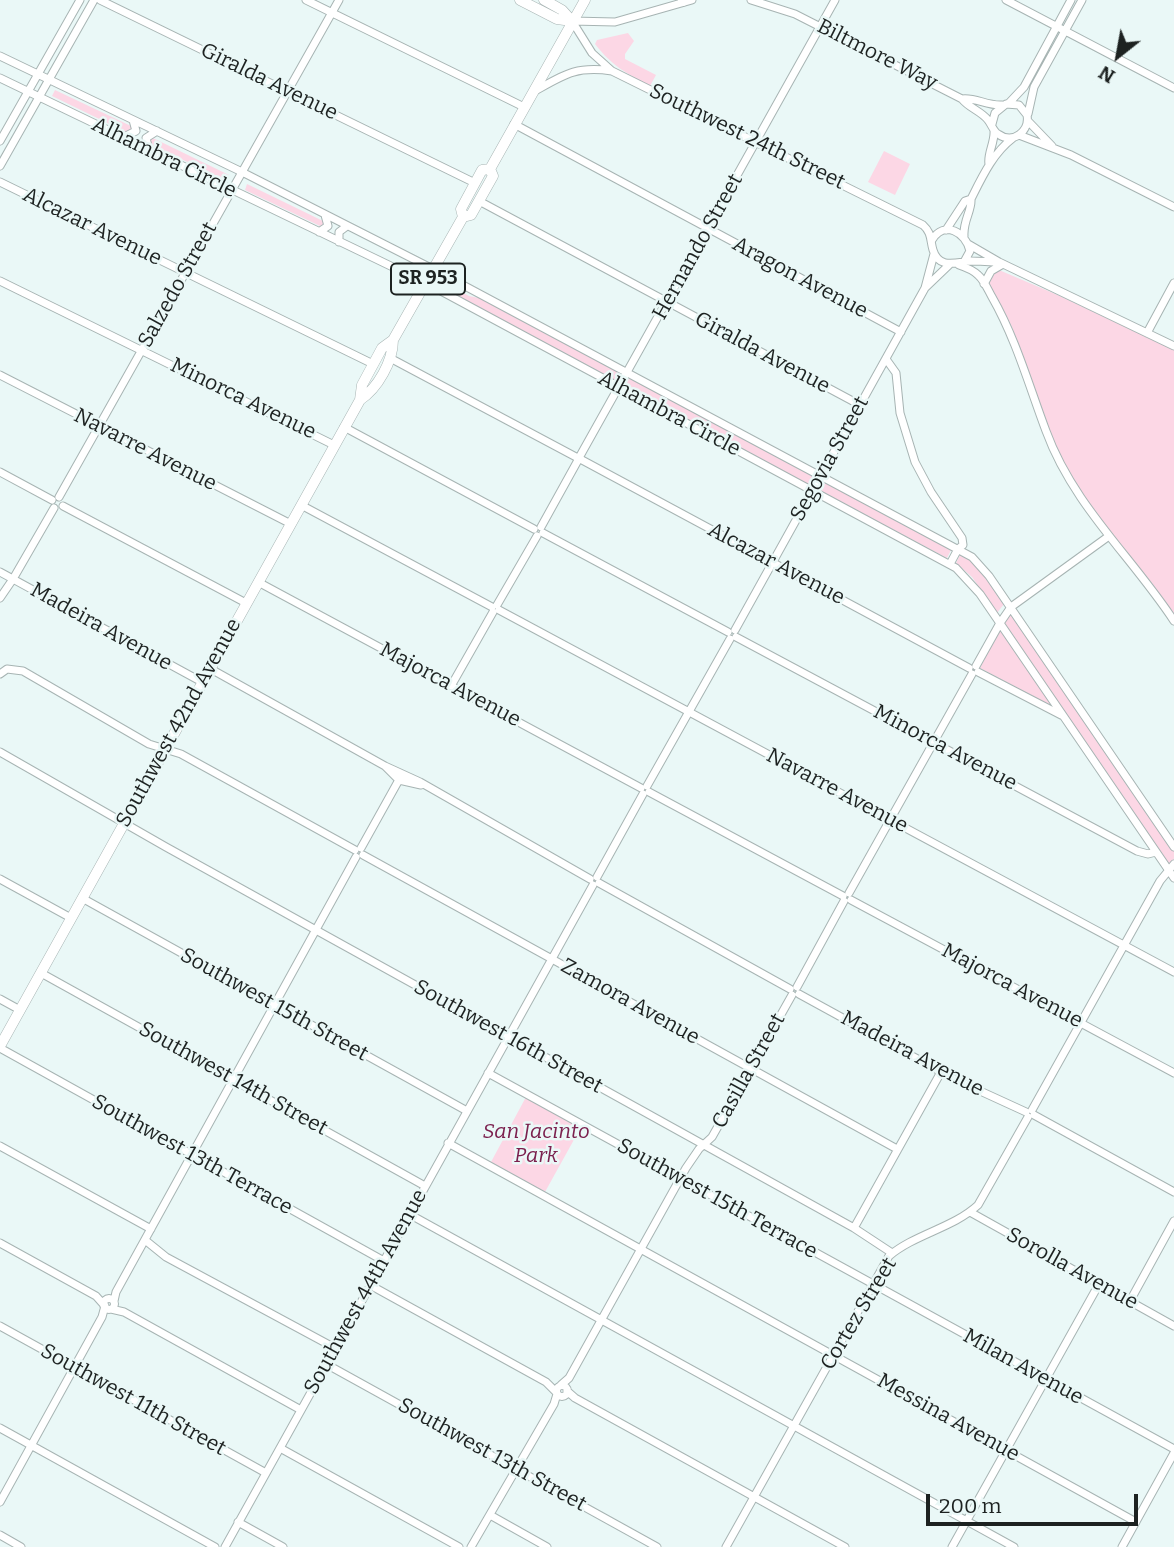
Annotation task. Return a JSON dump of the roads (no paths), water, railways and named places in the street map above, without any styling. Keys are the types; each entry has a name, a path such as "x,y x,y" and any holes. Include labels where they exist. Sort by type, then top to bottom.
{"main road":[{"path":"520,0 557,19 572,21"},
{"path":"544,0 562,10 572,21"},
{"name":"Southwest 42nd Avenue","path":"490,169 584,0"},
{"name":"Southwest 42nd Avenue","path":"467,216 461,209 482,170 490,169"},
{"name":"Southwest 42nd Avenue","path":"0,1047 360,400 362,385 373,364 382,348 393,340 433,270 479,201 493,176 490,169"},
{"name":"Southwest 42nd Avenue","path":"360,400 371,392 393,353 393,340"},
{"path":"371,392 368,386 374,376 373,364"}],"street":[{"path":"0,141 80,0"},
{"path":"0,166 94,0"},
{"name":"Giralda Avenue","path":"100,0 475,183"},
{"path":"306,0 524,107"},
{"name":"Salzedo Street","path":"0,598 57,503 339,0"},
{"path":"572,21 615,22 686,0"},
{"name":"Biltmore Way","path":"751,0 795,14 962,99 993,128"},
{"path":"768,0 795,14"},
{"name":"Hernando Street","path":"451,686 835,0"},
{"path":"1006,0 1174,88"},
{"path":"989,164 988,158 994,145 993,116 1024,87 1072,0"},
{"path":"976,273 964,236 963,223 971,199 989,164 1003,146 1025,130 1034,87 1082,0"},
{"name":"Southwest 24th Street","path":"572,21 592,53 612,71 918,222 927,229 932,240"},
{"name":"Alhambra Circle","path":"0,56 242,172 433,270 958,549 981,565 1174,847"},
{"path":"532,93 568,72 590,69 612,71"},
{"name":"Alhambra Circle","path":"0,78 426,283 950,564 972,583 1156,852 1171,867 1174,878"},
{"name":"Biltmore Way","path":"962,99 970,98 989,105 1006,104"},
{"path":"1006,104 1021,106 1053,146"},
{"path":"123,138 136,131 133,120"},
{"name":"Aragon Avenue","path":"514,124 901,332"},
{"path":"993,128 1002,136 1016,136 1053,146 1174,207"},
{"path":"149,150 146,138 157,131"},
{"name":"Alcazar Avenue","path":"0,182 373,364"},
{"path":"946,230 965,201 971,199"},
{"name":"Giralda Avenue","path":"479,201 860,405"},
{"path":"319,232 328,226 325,215"},
{"path":"339,242 339,232 347,226"},
{"path":"964,236 956,231 938,233 932,240 934,253 949,265 974,261 1001,263"},
{"path":"969,248 1174,346"},
{"path":"961,263 969,248"},
{"name":"Segovia Street","path":"508,1037 925,288 934,253"},
{"path":"961,263 976,273 984,284 1011,334 1057,459 1080,499 1140,573 1174,621"},
{"path":"984,284 991,271 1001,263"},
{"name":"Segovia Street","path":"925,288 949,265"},
{"name":"Minorca Avenue","path":"0,281 334,445"},
{"path":"1147,333 1174,283"},
{"name":"Alcazar Avenue","path":"390,358 1062,715"},
{"path":"884,362 895,370 902,420 915,462 963,542 950,564"},
{"name":"Navarre Avenue","path":"0,375 291,524"},
{"name":"Minorca Avenue","path":"344,427 1137,851 1148,854 1156,852"},
{"path":"0,472 246,603"},
{"name":"Navarre Avenue","path":"301,505 1174,972"},
{"name":"Casilla Street","path":"562,1391 680,1179 695,1155 712,1137 751,1069 1000,623 1011,607 1109,536"},
{"name":"Madeira Avenue","path":"0,572 202,682"},
{"name":"Majorca Avenue","path":"258,582 1174,1073"},
{"path":"0,1502 400,778 385,766 209,668"},
{"name":"Zamora Avenue","path":"4,672 23,671 149,744 181,754 897,1149"},
{"name":"Southwest 16th Street","path":"0,752 123,823 854,1228 892,1253"},
{"name":"Madeira Avenue","path":"400,778 421,785 941,1072 1030,1114 1174,1192"},
{"name":"Cortez Street","path":"726,1547 892,1253 970,1212 981,1201 1124,945 1171,867"},
{"path":"0,879 71,918"},
{"name":"Southwest 15th Street","path":"82,898 467,1111"},
{"name":"Southwest 14th Street","path":"41,973 425,1186"},
{"path":"0,999 20,1010"},
{"name":"Southwest 44th Avenue","path":"225,1547 508,1037"},
{"name":"Southwest 13th Terrace","path":"0,1047 384,1261"},
{"path":"854,1228 941,1072"},
{"name":"Southwest 15th Terrace","path":"488,1073 872,1285"},
{"path":"448,1143 833,1356"},
{"path":"0,1146 151,1229"},
{"name":"Sorolla Avenue","path":"970,1212 1174,1326"},
{"path":"409,1214 1014,1547"},
{"path":"1130,1301 1174,1221"},
{"path":"145,1240 166,1256 335,1349"},
{"path":"0,1243 301,1410"},
{"path":"951,1547 1100,1284"},
{"path":"370,1285 845,1547"},
{"name":"Milan Avenue","path":"872,1285 1174,1451"},
{"name":"Southwest 11th Street","path":"0,1326 266,1473"},
{"name":"Messina Avenue","path":"833,1356 1136,1522"},
{"name":"Southwest 13th Street","path":"326,1364 657,1547"},
{"path":"471,1547 562,1391"},
{"path":"0,1428 215,1547"},
{"path":"280,1448 459,1547"},
{"path":"1122,1547 1174,1451"},
{"path":"490,1515 547,1547"},
{"path":"238,1522 283,1547"},
{"path":"0,1535 21,1547"}],"park label":[{"name":"San Jacinto Park","path":"536,1144"}]}
